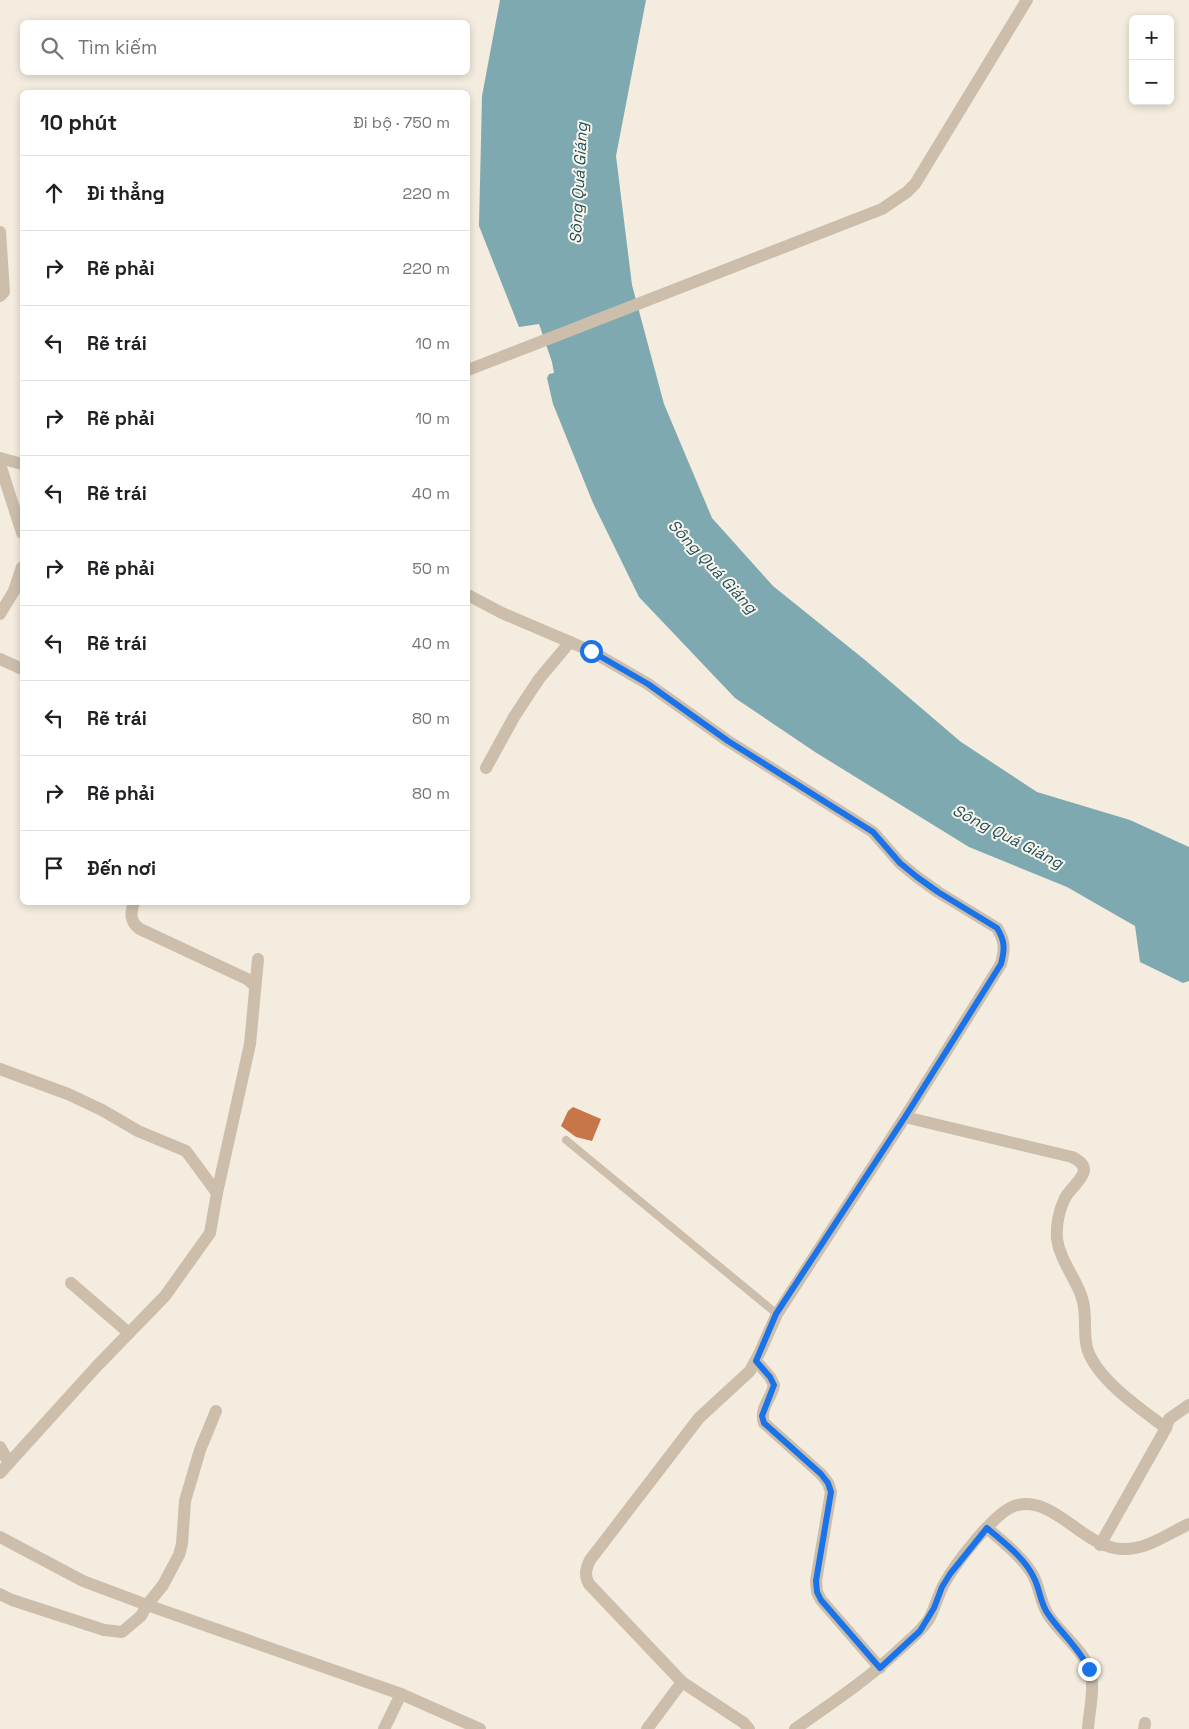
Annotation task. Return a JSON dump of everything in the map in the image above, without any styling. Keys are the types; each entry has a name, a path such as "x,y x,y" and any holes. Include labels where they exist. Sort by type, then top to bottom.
{"street":[{"path":"470,369 882,208 907,192 915,184 1028,0"},
{"path":"0,232 4,292 0,296"},
{"path":"0,458 20,463"},
{"path":"0,464 20,527"},
{"path":"0,614 14,591 20,573"},
{"path":"470,596 502,613 591,651 648,684 728,741 873,832 900,863 917,877 997,928 1003,937 1005,950 1001,964 905,1117 776,1314 756,1361 742,1380 698,1418 587,1566 586,1578 589,1584 682,1682 744,1723 749,1729"},
{"path":"486,768 514,718 539,679 570,642"},
{"path":"0,659 20,668"},
{"path":"129,905 131,919 134,925 140,929 247,979 255,986"},
{"path":"4,1468 165,1296 210,1233 250,1044 258,959"},
{"path":"0,1069 68,1094 102,1110 138,1131 186,1151 217,1193"},
{"path":"905,1117 1080,1160 1084,1168 1083,1175 1066,1197 1061,1209 1057,1239 1063,1260 1083,1300 1085,1336 1088,1351 1105,1378 1166,1428"},
{"path":"71,1283 129,1333"},
{"path":"756,1361 770,1377 774,1385 763,1409 764,1423 821,1474 828,1483 831,1492 816,1581 817,1592 821,1600 880,1668"},
{"path":"1100,1545 1166,1428 1169,1419 1189,1405"},
{"path":"0,1594 12,1600 104,1630 122,1632 137,1620 163,1585 179,1555 182,1544 185,1501 200,1450 216,1411"},
{"path":"0,1447 4,1468"},
{"path":"795,1729 880,1668 920,1631 931,1614 942,1587 950,1574 987,1528 1005,1511 1014,1506 1038,1505 1048,1509 1100,1545 1122,1549 1137,1548 1149,1544 1189,1524"},
{"path":"987,1528 1030,1570 1046,1611 1058,1629 1083,1657 1089,1669 1091,1681 1088,1729"},
{"path":"0,1537 83,1581 401,1694 480,1729"},
{"path":"647,1729 682,1682"},
{"path":"384,1729 401,1694"}],"lane":[{"path":"566,1140 776,1314"}],"water":[{"name":"Sông Quá Giáng","path":"500,0 646,0 616,156 632,285 664,404 712,518 773,586 865,660 961,742 1037,792 1130,820 1189,847 1189,981 1183,983 1140,962 1135,926 1067,887 969,847 815,752 735,698 639,597 593,503 553,404 547,378 549,374 554,373 539,324 519,327 479,226 482,96"}],"building":[{"path":"573,1107 601,1119 592,1141 576,1137 561,1126 568,1111"}],"route":[{"path":"591,651 648,684 728,741 873,832 900,863 917,877 997,928 1003,937 1005,950 1001,964 905,1117 776,1314 756,1361 770,1377 774,1385 763,1409 762,1416 764,1423 821,1474 828,1483 831,1492 830,1503 818,1567 817,1592 821,1600 880,1668 920,1631 928,1620 942,1587 950,1574 987,1528 1030,1570 1046,1611 1058,1629 1083,1657 1089,1669"}]}
